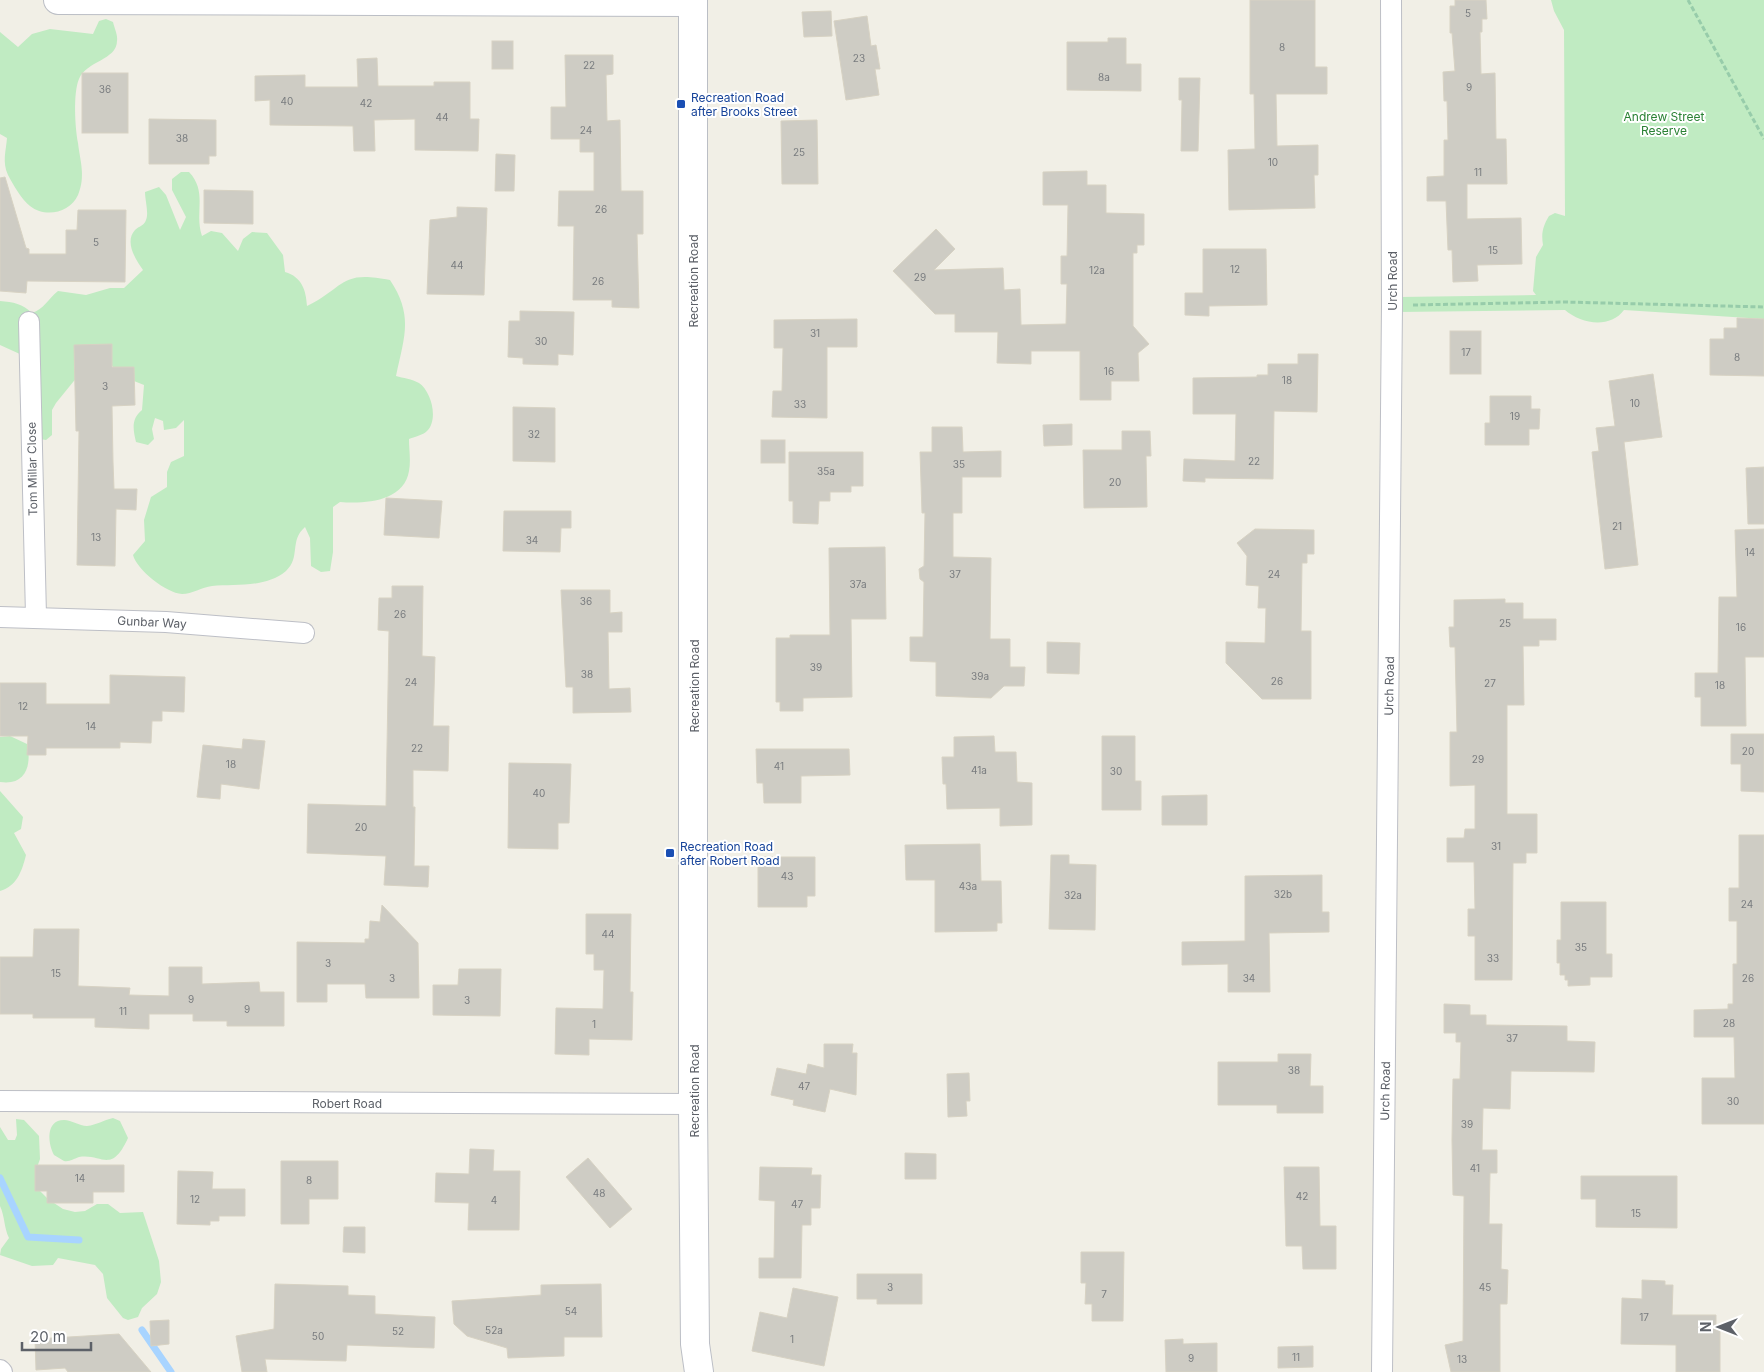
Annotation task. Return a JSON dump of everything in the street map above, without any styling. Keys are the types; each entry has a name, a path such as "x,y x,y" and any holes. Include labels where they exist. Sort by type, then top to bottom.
{"street":[{"path":"58,0 693,1"},
{"name":"Urch Road","path":"1382,1372 1392,305 1392,0"},
{"name":"Recreation Road","path":"693,1 693,1104 696,1344 699,1372"},
{"name":"Tom Millar Close","path":"29,322 36,616"},
{"name":"Gunbar Way","path":"0,617 36,616 166,622 304,633"},
{"name":"Robert Road","path":"0,1101 693,1104"}],"path":[{"path":"1688,0 1764,139"},
{"path":"1392,305 1565,302 1764,308"}],"green space":[{"name":"Andrew Street Reserve","path":"1551,0 1764,0 1764,319 1624,310 1611,320 1603,322 1579,319 1565,310 1399,312 1399,297 1536,295 1533,291 1536,257 1543,245 1542,233 1544,226 1549,216 1555,213 1565,216 1564,30 1554,11"},
{"path":"106,19 113,22 117,36 116,47 107,57 88,68 79,79 77,85 76,128 82,175 78,195 63,210 50,213 36,210 20,195 5,166 7,138 0,134 0,32 18,47 32,34 50,29 93,34 99,21"},
{"path":"181,172 189,172 198,187 199,219 202,236 211,231 222,233 238,251 243,239 252,232 267,233 283,255 285,272 295,277 302,285 306,295 307,306 344,282 361,277 390,280 402,305 405,327 396,376 419,383 427,392 433,413 431,426 421,435 409,439 409,471 406,481 399,489 382,499 340,502 333,507 333,552 330,571 321,572 311,566 310,538 305,527 297,538 290,566 286,571 269,580 260,583 212,586 182,594 168,590 153,580 140,567 133,555 145,541 144,520 151,497 167,487 167,472 171,462 184,456 184,420 176,428 164,430 163,421 155,418 152,429 154,439 148,445 136,442 134,421 142,410 144,385 119,375 108,360 82,371 52,410 52,435 46,440 40,439 22,355 0,345 0,301 18,304 32,313 43,306 58,291 86,295 110,288 124,288 143,270 132,251 131,240 135,230 143,225 147,217 145,192 159,187 166,195 180,230 186,217 172,190 172,179"},
{"path":"10,736 27,744 28,766 16,781 0,782 0,737"},
{"path":"0,791 23,817 21,829 14,833 26,855 23,867 15,882 0,891"},
{"path":"113,1118 120,1121 128,1138 116,1156 106,1160 79,1157 70,1161 64,1161 54,1155 50,1145 50,1133 51,1128 58,1121 67,1120 87,1126"},
{"path":"16,1119 24,1120 39,1136 40,1159 35,1173 39,1190 48,1199 63,1209 75,1212 85,1211 97,1204 108,1204 120,1213 143,1212 159,1261 161,1282 157,1294 142,1308 138,1317 128,1320 123,1318 107,1298 103,1274 95,1265 58,1258 53,1265 32,1266 0,1255 1,1249 9,1238 0,1206 0,1127 8,1140 15,1140 17,1135"}],"building":[{"path":"1250,0 1315,0 1315,67 1327,67 1327,94 1276,94 1277,146 1318,145 1318,175 1314,175 1315,208 1229,210 1228,150 1255,149 1254,94 1250,94"},
{"path":"1455,0 1486,0 1487,19 1482,19 1482,32 1480,32 1481,74 1495,73 1496,139 1506,139 1507,184 1467,184 1467,219 1521,218 1522,264 1477,265 1478,281 1453,282 1452,250 1448,250 1446,201 1427,201 1427,177 1444,176 1444,140 1448,140 1447,101 1444,101 1443,72 1455,71 1452,33 1450,33 1450,6 1455,6"},
{"path":"831,11 832,36 804,37 802,12"},
{"path":"867,16 871,46 876,45 880,69 875,69 879,95 846,100 834,21"},
{"path":"1108,38 1126,38 1126,64 1141,64 1141,91 1067,90 1067,42 1108,42"},
{"path":"492,41 513,41 513,69 492,69"},
{"path":"565,55 613,55 613,74 606,75 607,121 620,120 621,191 643,191 643,234 637,234 639,308 612,307 612,300 573,300 574,226 558,226 559,191 594,191 594,152 580,152 580,139 551,139 551,107 566,107"},
{"path":"377,58 378,86 434,86 434,82 470,82 470,119 479,119 478,151 415,150 415,119 374,120 375,151 354,151 353,126 270,125 270,100 255,101 255,76 305,75 305,87 358,87 357,59"},
{"path":"82,73 128,73 128,133 82,133"},
{"path":"1179,78 1200,78 1198,151 1181,151 1182,100 1179,100"},
{"path":"149,119 216,120 216,156 209,156 209,164 149,164"},
{"path":"817,120 818,184 782,184 781,121"},
{"path":"496,154 515,155 514,191 495,191"},
{"path":"1087,171 1087,185 1106,185 1106,213 1144,214 1144,245 1137,245 1137,253 1133,253 1133,326 1149,344 1138,353 1139,381 1111,381 1111,400 1080,400 1080,351 1031,351 1031,364 997,363 998,332 955,332 955,314 935,314 893,271 936,229 955,249 934,270 1003,268 1004,290 1020,289 1021,325 1066,324 1067,284 1061,284 1061,256 1067,256 1068,205 1043,205 1043,172"},
{"path":"5,177 29,254 66,254 66,230 77,230 78,210 126,210 125,282 27,281 26,293 0,291 0,178"},
{"path":"204,190 253,191 253,224 204,223"},
{"path":"457,207 487,208 484,295 427,294 430,220 457,217"},
{"path":"1203,249 1266,249 1267,305 1209,306 1209,316 1185,315 1185,293 1203,293"},
{"path":"520,311 574,312 573,355 558,354 558,365 523,364 523,358 508,357 509,321 520,321"},
{"path":"1737,318 1764,319 1764,376 1710,375 1710,339 1724,339 1724,328 1737,328"},
{"path":"857,319 857,347 827,347 827,418 772,417 773,391 782,391 783,348 774,348 774,320"},
{"path":"1450,331 1481,331 1481,374 1450,374"},
{"path":"112,344 112,367 134,367 135,405 112,406 114,489 137,489 136,510 116,509 115,566 77,565 79,431 76,431 74,345"},
{"path":"1298,354 1318,354 1317,412 1274,411 1273,479 1205,478 1205,482 1183,481 1184,459 1235,461 1236,414 1193,414 1193,378 1257,377 1257,375 1268,375 1268,364 1298,364"},
{"path":"1653,374 1662,437 1624,442 1638,565 1605,569 1592,452 1599,451 1596,428 1615,426 1609,381"},
{"path":"1490,396 1531,396 1531,409 1540,409 1539,429 1529,429 1529,445 1485,445 1485,423 1490,423"},
{"path":"513,407 555,408 555,462 513,461"},
{"path":"1072,424 1072,445 1044,446 1043,425"},
{"path":"932,427 962,427 963,452 1001,451 1001,477 962,477 962,513 953,513 953,557 991,558 990,639 1010,639 1010,667 1025,667 1024,686 1004,686 991,698 936,696 936,662 910,661 910,637 923,637 924,582 920,579 919,569 924,566 925,513 922,513 920,452 932,452"},
{"path":"1122,431 1150,431 1151,456 1146,456 1147,507 1084,508 1083,450 1122,450"},
{"path":"761,440 785,440 785,463 761,463"},
{"path":"789,452 863,452 863,486 851,486 851,492 830,492 830,501 819,501 818,524 793,523 793,501 789,501"},
{"path":"1764,467 1764,524 1748,524 1746,468"},
{"path":"386,498 442,501 439,538 384,535"},
{"path":"504,511 571,511 571,528 561,528 560,552 503,551"},
{"path":"1255,529 1314,530 1314,554 1307,554 1307,563 1302,563 1301,631 1311,631 1311,699 1262,699 1226,663 1226,642 1265,643 1266,608 1258,608 1259,586 1246,585 1247,556 1237,543"},
{"path":"1764,529 1764,657 1745,657 1746,726 1701,726 1701,697 1695,697 1695,673 1718,673 1719,597 1737,597 1735,530"},
{"path":"885,547 886,619 851,619 852,697 803,698 803,711 780,711 780,702 776,702 776,638 790,638 790,635 830,635 829,548"},
{"path":"392,586 423,586 422,656 435,657 433,726 449,726 448,771 413,770 413,807 415,807 414,866 429,866 428,887 384,885 386,856 307,853 308,804 386,806 389,631 378,630 379,598 392,598"},
{"path":"561,590 610,590 610,613 622,612 622,632 608,632 609,689 630,688 631,712 573,713 573,687 566,687"},
{"path":"1505,599 1505,603 1523,603 1523,619 1556,619 1556,640 1539,640 1539,646 1523,646 1524,705 1507,705 1507,814 1537,814 1537,853 1526,853 1526,863 1513,863 1512,980 1475,980 1475,936 1468,936 1468,909 1475,909 1474,862 1447,862 1447,838 1464,838 1465,829 1475,829 1475,785 1450,786 1450,732 1457,732 1455,647 1450,647 1449,627 1454,627 1454,600"},
{"path":"1047,642 1080,643 1079,674 1047,673"},
{"path":"110,675 185,677 184,712 162,711 162,721 152,721 151,743 120,742 120,748 46,748 46,755 27,755 28,736 0,736 0,683 46,683 46,704 110,704"},
{"path":"1731,734 1764,734 1764,792 1741,791 1741,764 1731,764"},
{"path":"994,736 995,752 1016,752 1017,782 1032,783 1032,825 1000,826 1000,808 947,809 946,784 943,784 942,757 954,757 954,737"},
{"path":"1102,736 1135,736 1135,781 1141,781 1141,810 1102,810"},
{"path":"243,739 265,741 259,789 221,784 220,799 197,797 203,745 242,749"},
{"path":"756,749 849,749 850,775 801,776 801,803 764,803 763,783 757,783"},
{"path":"509,763 571,764 569,823 558,823 558,849 508,848"},
{"path":"1207,795 1207,825 1162,825 1162,796"},
{"path":"1739,835 1764,835 1764,1124 1702,1124 1702,1078 1735,1078 1734,1037 1694,1037 1694,1010 1728,1009 1728,1004 1733,1004 1733,964 1737,964 1737,921 1729,921 1729,888 1739,888"},
{"path":"980,844 981,881 1001,881 1002,923 997,923 997,931 935,932 935,880 906,880 905,845"},
{"path":"1051,855 1069,855 1069,864 1096,865 1095,930 1049,929"},
{"path":"758,857 815,857 815,896 807,896 807,907 758,907"},
{"path":"1322,875 1322,912 1329,912 1329,932 1269,933 1270,992 1228,992 1228,964 1182,965 1182,942 1245,941 1245,876"},
{"path":"1561,902 1606,902 1606,954 1612,954 1612,977 1590,977 1590,985 1568,986 1568,980 1565,980 1565,975 1560,975 1560,963 1557,963 1557,940 1561,940"},
{"path":"382,905 418,943 419,998 366,998 365,984 327,984 327,1002 297,1002 297,942 365,943 365,939 369,939 370,921 380,922"},
{"path":"586,914 631,914 630,992 633,992 632,1040 589,1039 589,1055 555,1054 556,1008 603,1009 604,970 594,970 594,954 586,954"},
{"path":"34,929 79,929 78,986 130,988 129,995 169,996 169,967 202,967 202,984 259,982 260,992 284,992 284,1026 227,1026 227,1021 193,1021 193,1014 149,1014 149,1029 95,1027 95,1018 33,1018 33,1014 0,1014 0,957 33,957"},
{"path":"459,969 501,969 500,1016 433,1015 433,985 458,985"},
{"path":"1444,1004 1470,1005 1470,1015 1486,1015 1486,1025 1567,1026 1567,1041 1595,1042 1594,1072 1511,1071 1510,1109 1483,1108 1482,1150 1497,1150 1497,1173 1490,1173 1489,1224 1502,1224 1501,1269 1508,1270 1507,1304 1500,1304 1500,1372 1451,1372 1445,1345 1463,1341 1464,1196 1453,1195 1453,1079 1460,1079 1461,1042 1456,1042 1456,1033 1444,1033"},
{"path":"824,1044 853,1044 852,1053 857,1053 856,1095 830,1089 825,1112 793,1105 794,1100 771,1095 777,1068 806,1074 808,1064 824,1068"},
{"path":"1278,1054 1311,1054 1310,1086 1323,1086 1323,1113 1277,1113 1277,1105 1218,1105 1218,1062 1278,1062"},
{"path":"969,1073 970,1101 966,1101 967,1116 948,1117 947,1074"},
{"path":"470,1149 494,1150 493,1171 520,1171 519,1230 468,1230 469,1203 435,1202 436,1173 469,1174"},
{"path":"905,1153 936,1154 936,1179 905,1179"},
{"path":"588,1158 632,1209 610,1228 566,1177"},
{"path":"281,1161 338,1161 338,1199 309,1199 309,1224 281,1224"},
{"path":"35,1165 124,1165 124,1192 93,1192 93,1203 47,1203 47,1191 35,1191"},
{"path":"760,1167 812,1168 811,1175 821,1175 820,1208 811,1208 811,1225 802,1225 801,1278 759,1278 759,1258 774,1258 775,1201 759,1200"},
{"path":"1284,1167 1319,1167 1320,1226 1336,1226 1336,1269 1303,1269 1302,1246 1286,1246"},
{"path":"178,1171 213,1172 212,1189 245,1189 245,1216 219,1216 219,1221 210,1221 210,1225 177,1224"},
{"path":"1581,1176 1677,1176 1677,1228 1596,1227 1596,1199 1581,1199"},
{"path":"344,1227 365,1227 365,1253 343,1252"},
{"path":"1081,1252 1124,1252 1123,1321 1092,1321 1092,1304 1085,1304 1086,1283 1081,1283"},
{"path":"857,1274 922,1274 922,1304 877,1304 877,1299 857,1299"},
{"path":"1642,1280 1665,1281 1665,1285 1673,1285 1672,1315 1716,1315 1716,1330 1720,1330 1720,1372 1676,1372 1676,1345 1621,1344 1622,1298 1642,1299"},
{"path":"275,1284 348,1286 348,1295 375,1296 375,1314 435,1317 434,1348 347,1345 346,1361 265,1359 267,1372 242,1372 236,1336 274,1329"},
{"path":"601,1284 602,1337 564,1337 564,1356 508,1358 507,1348 467,1336 454,1324 452,1301 541,1295 541,1285"},
{"path":"793,1288 838,1297 824,1366 752,1351 760,1312 787,1318"},
{"path":"169,1320 169,1344 151,1346 150,1321"},
{"path":"119,1334 151,1372 68,1372 65,1368 36,1370 35,1339"},
{"path":"1183,1339 1183,1344 1217,1343 1217,1372 1166,1372 1165,1340"},
{"path":"1313,1346 1313,1367 1278,1368 1278,1347"}],"waterway":[{"path":"0,1178 28,1237 79,1240"},
{"path":"142,1330 171,1372"}],"place":[{"name":"Recreation Road after Brooks Street","path":"681,104"},
{"name":"Recreation Road after Robert Road","path":"670,853"}]}
